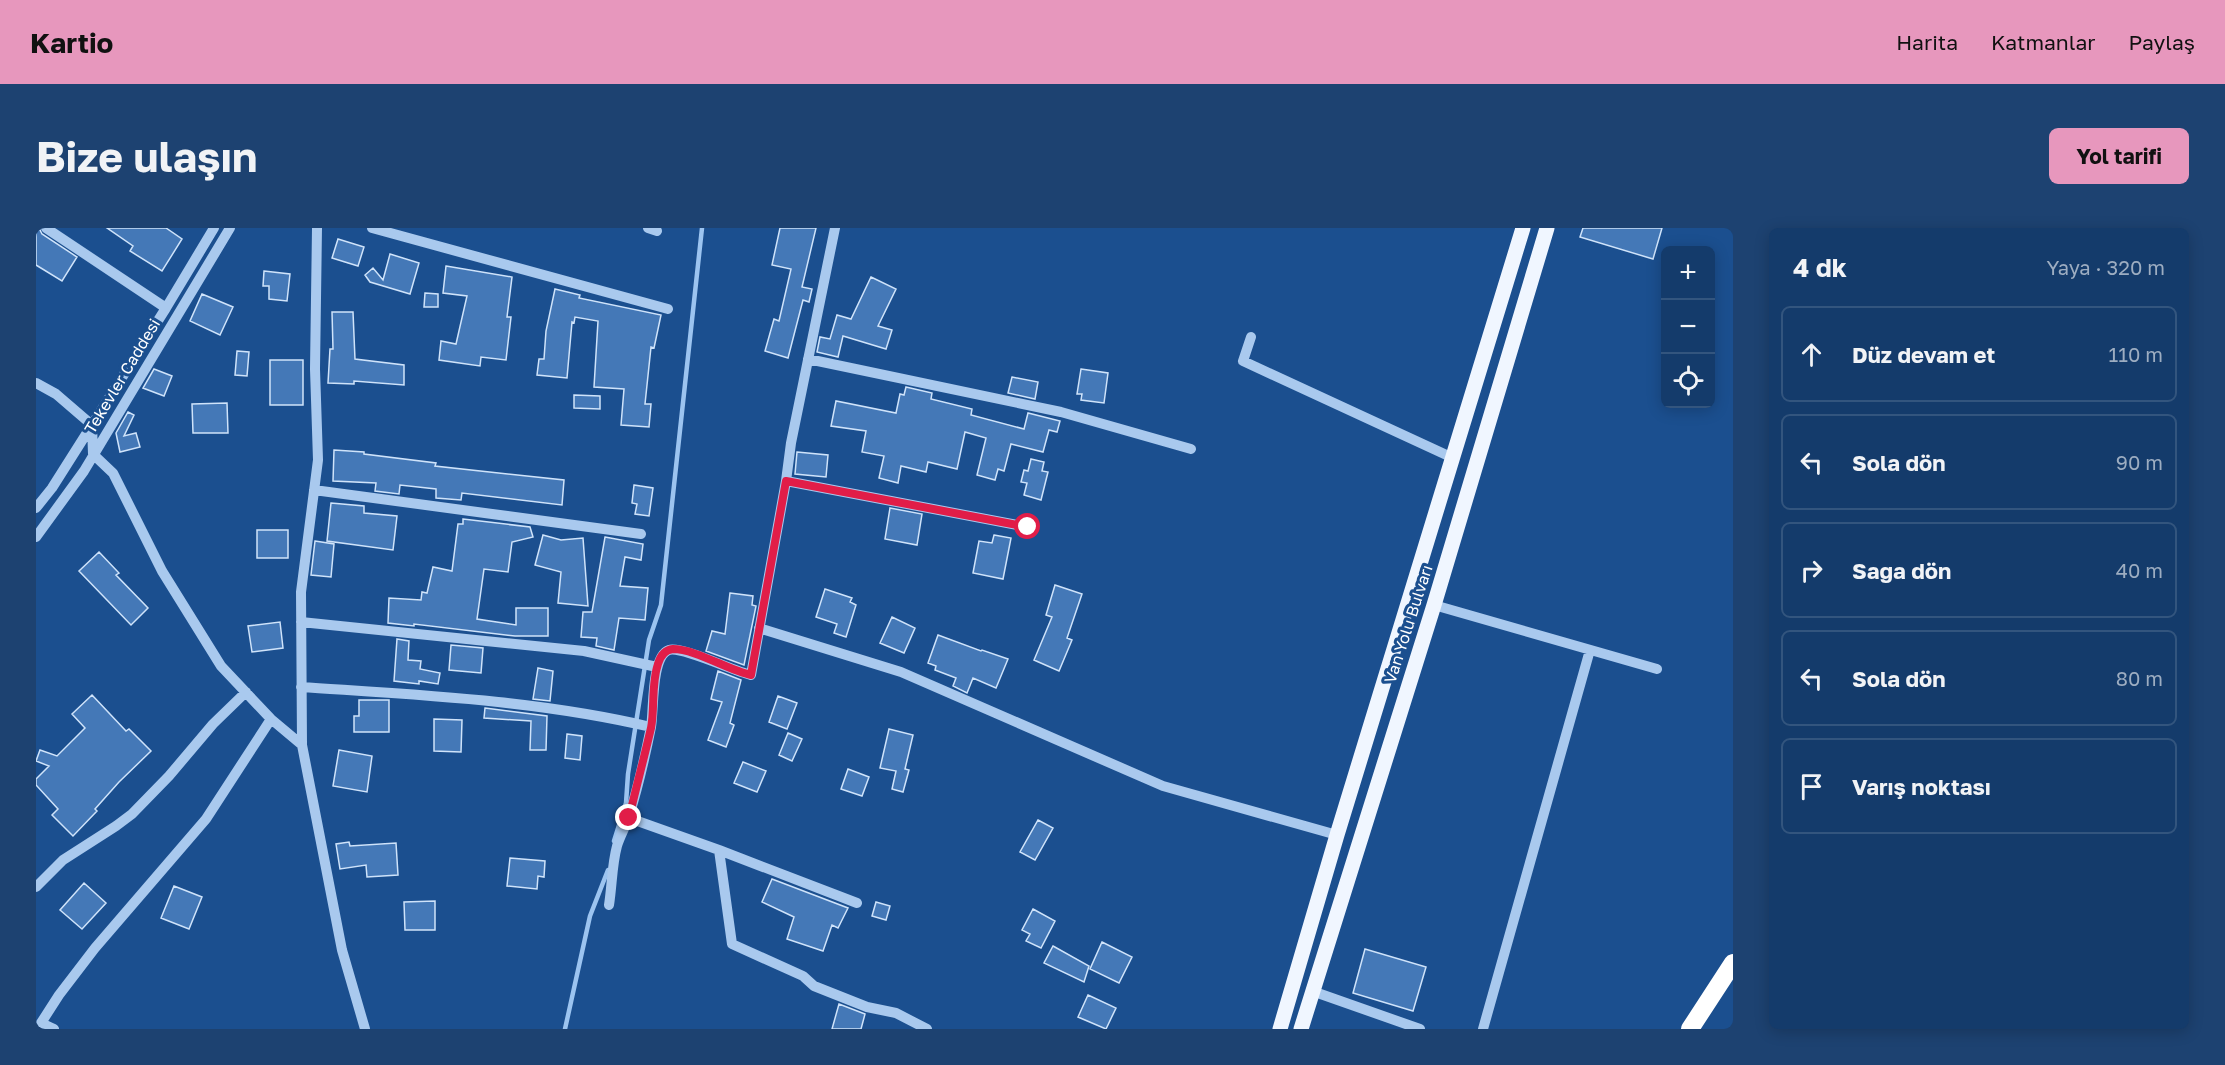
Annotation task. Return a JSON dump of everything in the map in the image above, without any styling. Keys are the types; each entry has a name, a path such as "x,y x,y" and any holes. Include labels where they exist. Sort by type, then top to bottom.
{"highway":[{"path":"1690,1029 1733,963"}],"main road":[{"path":"1280,1029 1523,228"},
{"name":"Van Yolu Bulvarı","path":"1301,1029 1434,605 1547,228"}],"street":[{"path":"46,228 166,308"},
{"path":"36,508 52,488 214,228"},
{"name":"Tekevler Caddesi","path":"36,537 76,483 230,228"},
{"path":"317,228 315,369 318,460 301,592 302,745 342,950 365,1029"},
{"path":"372,228 668,309"},
{"path":"609,905 617,846 629,818 651,727 657,667 662,655 673,649 735,672 751,675 791,443 835,228"},
{"path":"1251,337 1244,361 1453,458"},
{"path":"808,359 1061,412 1191,449"},
{"path":"36,383 56,394 92,425 93,454 113,473 162,571 221,666 271,718 302,745"},
{"path":"786,481 1028,527"},
{"path":"314,490 641,534"},
{"path":"1434,605 1658,669"},
{"path":"301,622 584,651 657,667"},
{"path":"759,628 901,672 1163,786 1337,835"},
{"path":"1483,1029 1590,650"},
{"path":"301,687 500,702 581,713 651,727"},
{"path":"36,887 63,860 132,814 169,776 213,724 246,692"},
{"path":"54,1029 41,1023 59,995 95,948 206,819 271,718"},
{"path":"629,818 857,903"},
{"path":"719,850 732,944 803,976 814,986 867,1007 896,1013 927,1029"},
{"path":"1312,991 1420,1029"}],"building":[{"path":"36,228 77,257 62,281 36,265"},
{"path":"107,228 166,228 182,239 162,271 130,251 133,246"},
{"path":"780,228 816,228 802,287 812,289 809,302 803,300 788,358 765,351 774,319 779,321 791,269 772,265"},
{"path":"1583,228 1662,228 1653,259 1580,237"},
{"path":"338,239 364,247 358,266 332,258"},
{"path":"390,254 419,263 410,294 370,282 365,275 373,268 383,280"},
{"path":"446,266 512,277 507,317 511,317 506,360 481,357 480,366 439,360 441,341 456,344 467,296 443,293"},
{"path":"264,271 290,274 287,301 269,299 269,286 263,286"},
{"path":"871,277 896,289 878,326 892,330 886,349 843,336 838,357 817,352 820,337 830,339 837,315 851,319"},
{"path":"555,289 580,295 579,298 661,315 654,348 651,347 645,404 651,404 649,427 621,425 624,389 594,387 598,321 575,317 574,323 572,322 567,378 537,375 539,359 544,359 546,331"},
{"path":"425,293 438,294 438,307 424,307"},
{"path":"202,294 233,307 220,335 190,321"},
{"path":"332,312 353,312 355,359 404,365 404,385 354,381 354,384 328,383 330,349 333,349"},
{"path":"237,351 249,352 247,376 235,375"},
{"path":"270,360 303,360 303,405 270,405"},
{"path":"154,369 172,376 164,396 143,388"},
{"path":"1081,369 1108,373 1104,403 1081,400 1082,394 1077,394"},
{"path":"1012,377 1038,382 1035,399 1008,393"},
{"path":"906,387 932,393 931,399 972,409 971,415 1024,429 1028,413 1060,421 1057,432 1049,430 1043,452 1011,444 1004,471 998,469 995,480 977,475 986,438 965,432 957,469 928,462 926,472 901,466 898,483 879,478 884,456 862,452 866,431 831,426 836,401 896,413 900,394 904,395"},
{"path":"574,395 600,396 600,409 574,408"},
{"path":"227,403 228,433 193,433 192,404"},
{"path":"128,412 134,415 124,436 136,433 140,447 120,452 116,433"},
{"path":"334,450 364,452 364,454 436,463 435,466 564,480 562,505 462,493 461,500 436,498 436,489 400,485 399,494 375,491 376,483 333,481"},
{"path":"797,452 828,455 826,477 795,474"},
{"path":"1031,459 1044,462 1042,471 1048,472 1041,500 1024,495 1027,483 1021,482 1024,470 1028,471"},
{"path":"634,485 653,488 649,516 635,514 637,504 632,503"},
{"path":"331,503 364,506 364,513 397,516 393,550 327,541"},
{"path":"890,508 922,514 917,545 885,539"},
{"path":"463,519 530,527 533,537 512,542 508,572 484,569 477,619 516,625 516,608 548,608 548,636 515,636 388,623 389,598 421,600 422,592 427,593 433,567 452,571 458,524 463,524"},
{"path":"257,530 288,530 288,558 257,558"},
{"path":"543,535 561,540 583,538 588,606 558,603 561,572 535,565"},
{"path":"994,535 1011,538 1003,579 973,573 979,541 992,543"},
{"path":"605,537 643,544 641,560 625,557 620,586 648,588 645,620 619,618 614,650 596,646 597,638 581,637 583,612 592,612"},
{"path":"315,541 334,544 331,577 311,575"},
{"path":"99,552 119,573 116,575 148,608 131,625 79,571"},
{"path":"1055,585 1082,594 1067,638 1072,640 1059,671 1034,660 1052,617 1046,615"},
{"path":"825,589 852,598 850,602 856,605 846,637 834,633 837,624 816,617"},
{"path":"730,593 753,596 752,605 756,606 744,665 706,651 712,631 725,634"},
{"path":"892,617 915,628 904,653 880,643"},
{"path":"280,622 283,648 252,652 248,626"},
{"path":"938,635 1008,659 996,688 973,678 967,693 953,686 956,678 935,670 936,666 928,663"},
{"path":"397,639 409,641 408,660 421,661 420,669 440,673 438,684 394,681"},
{"path":"451,645 483,648 481,673 449,670"},
{"path":"538,668 553,671 550,701 533,699"},
{"path":"718,671 741,680 730,723 734,725 726,747 708,740 722,702 711,699"},
{"path":"92,695 126,731 129,729 151,751 119,782 95,809 97,811 73,836 52,815 58,809 36,785 36,779 49,766 36,761 40,750 57,756 85,728 72,714"},
{"path":"778,696 797,703 787,729 769,722"},
{"path":"359,700 389,700 389,732 354,732 354,716 359,716"},
{"path":"485,708 547,716 546,750 530,750 531,721 484,718"},
{"path":"434,719 462,720 461,752 434,751"},
{"path":"889,729 913,735 905,769 909,770 903,792 892,789 896,771 880,768"},
{"path":"788,733 802,739 792,761 779,755"},
{"path":"567,734 582,736 580,760 565,758"},
{"path":"339,750 372,756 367,792 333,786"},
{"path":"743,762 766,771 757,792 734,783"},
{"path":"848,769 869,777 862,796 841,789"},
{"path":"1038,820 1053,828 1035,860 1020,852"},
{"path":"349,842 350,846 396,843 398,875 367,877 366,865 340,869 336,844"},
{"path":"510,858 545,861 544,877 538,876 537,889 507,886"},
{"path":"772,879 848,908 838,928 832,925 823,951 787,939 794,917 762,902"},
{"path":"84,883 106,903 82,929 60,910"},
{"path":"174,886 202,897 189,929 161,918"},
{"path":"435,901 435,930 405,930 404,902"},
{"path":"876,902 890,906 886,920 872,916"},
{"path":"1033,909 1055,921 1041,948 1026,941 1030,934 1022,930"},
{"path":"1102,942 1132,957 1119,983 1090,969"},
{"path":"1053,946 1089,966 1084,982 1044,963"},
{"path":"1365,949 1426,967 1413,1011 1353,993"},
{"path":"1088,995 1116,1008 1106,1029 1078,1017"},
{"path":"839,1004 865,1014 861,1029 832,1029"}],"waterway":[{"path":"614,841 626,803 628,774 649,640 661,605 702,228"},
{"path":"565,1029 590,916 608,870"}],"route":[{"path":"629,818 651,727 657,667 662,655 673,649 709,660 735,672 751,675 786,481 1028,527"}]}
